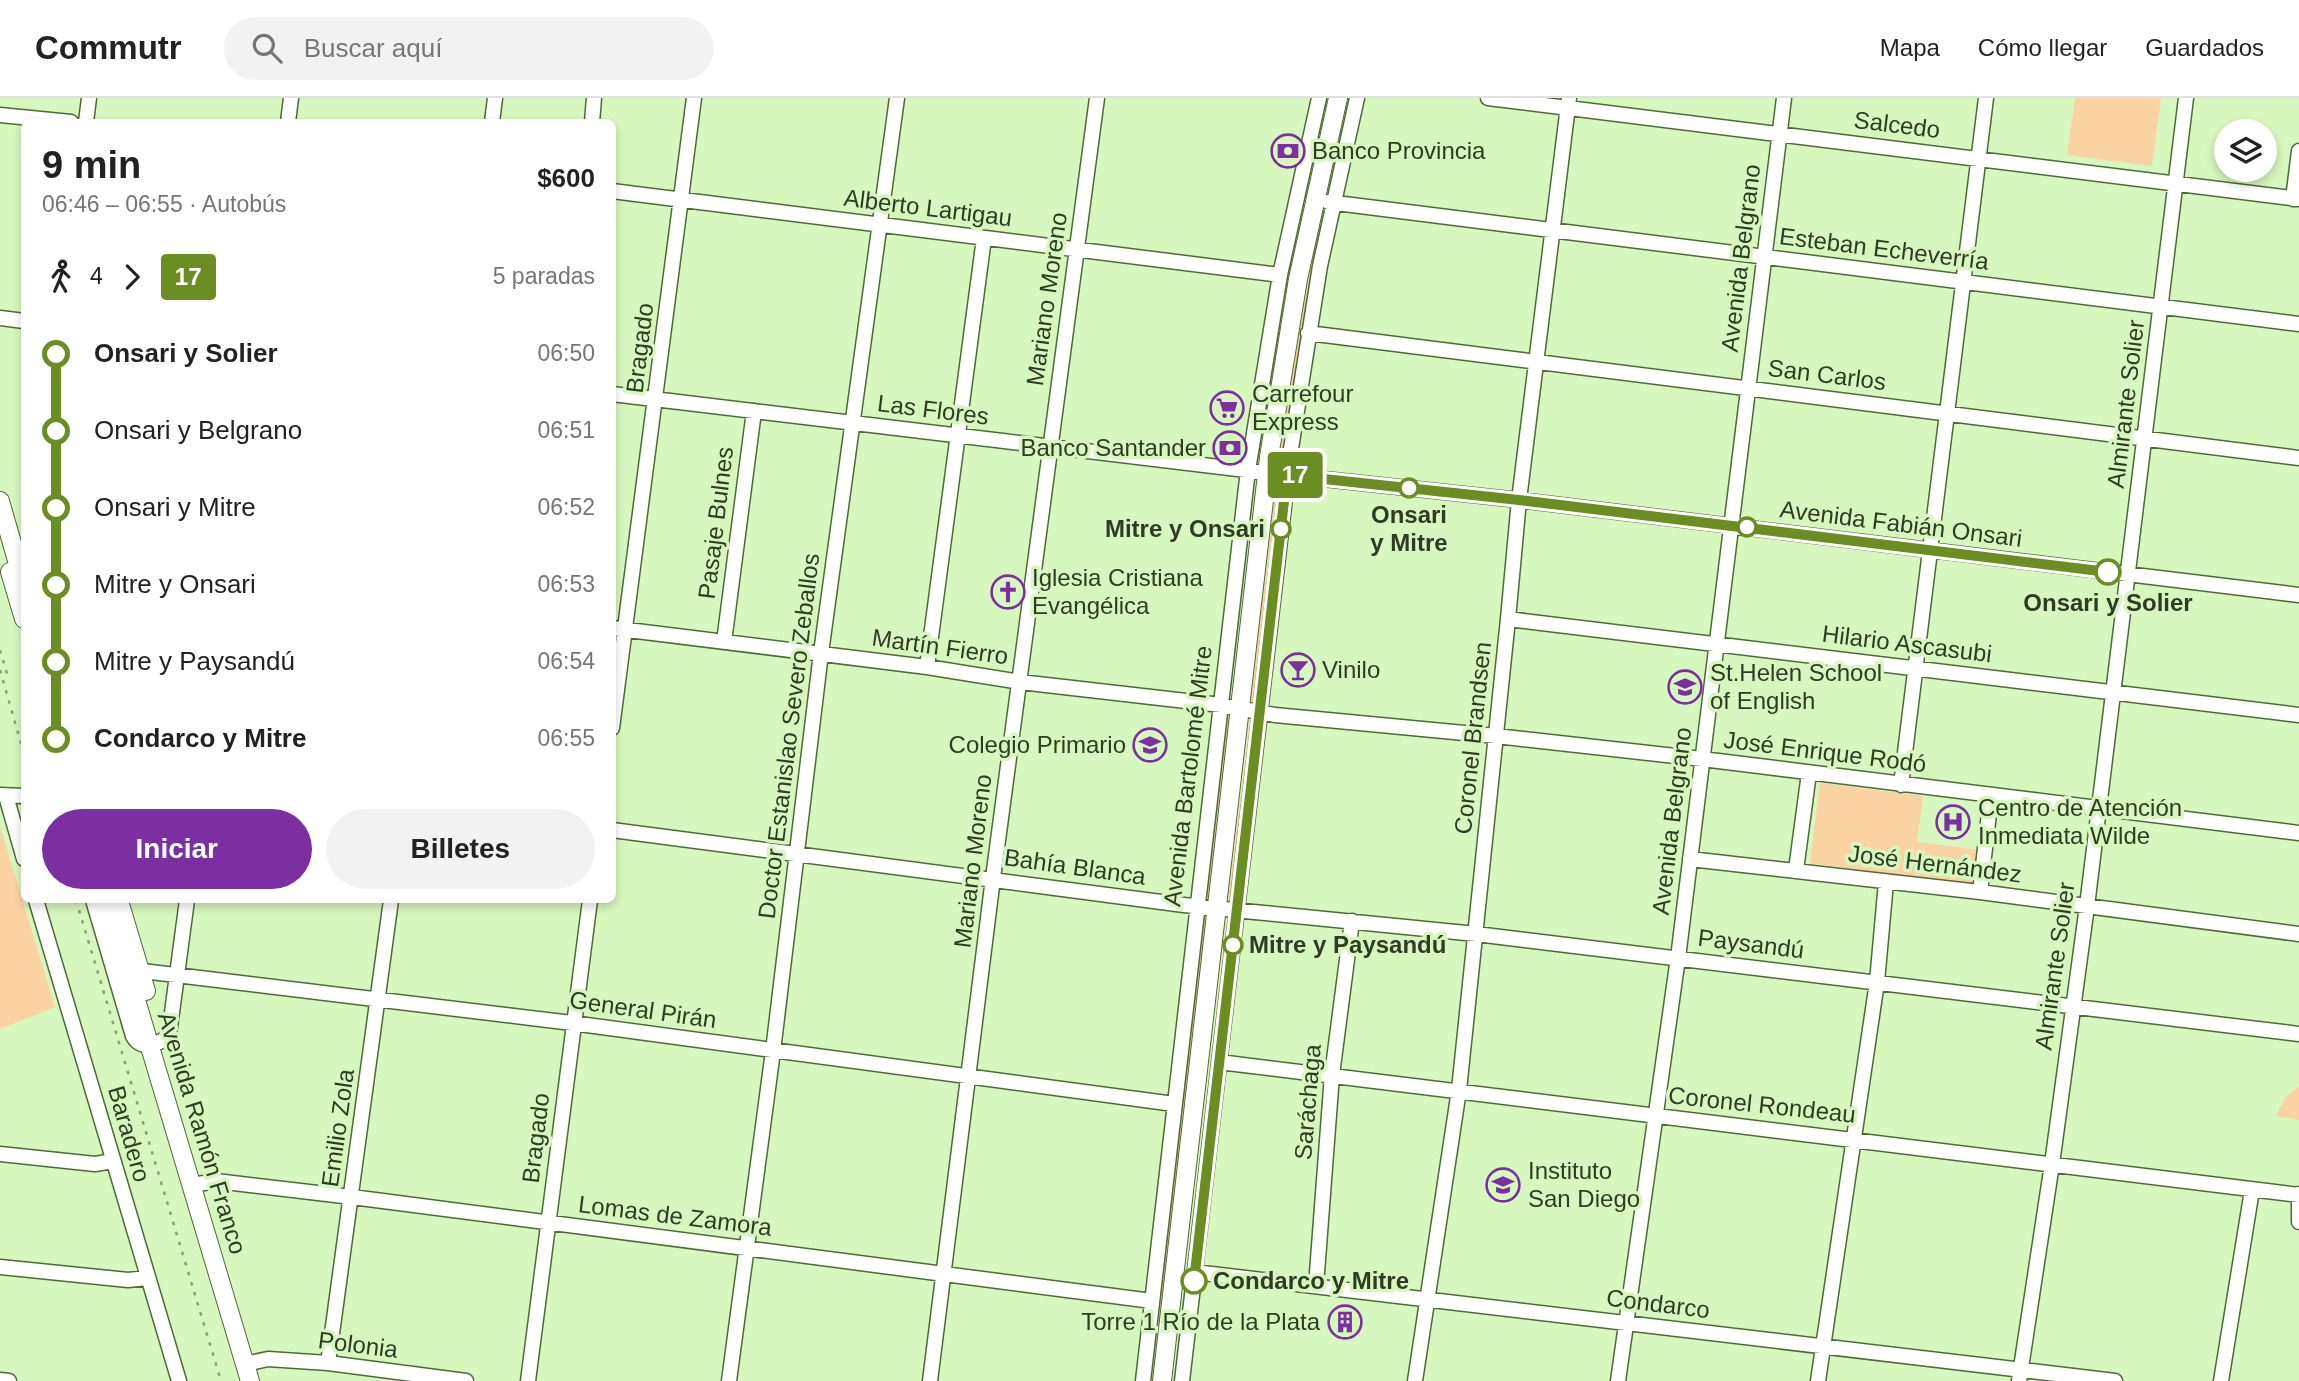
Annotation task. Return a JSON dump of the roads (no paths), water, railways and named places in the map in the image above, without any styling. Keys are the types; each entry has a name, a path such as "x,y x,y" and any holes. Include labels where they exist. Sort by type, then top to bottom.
{"main road":[{"name":"Avenida Bartolomé Mitre","path":"1162,1381 1267,471 1298,279 1338,98"},
{"path":"0,501 21,603"},
{"path":"11,551 21,576"},
{"name":"Avenida Ramón Franco","path":"107,903 133,969"},
{"name":"Avenida Ramón Franco","path":"119,903 133,969 250,1369 260,1381"}],"street":[{"path":"86,119 89,98"},
{"path":"288,119 291,98"},
{"path":"492,119 495,98"},
{"path":"592,119 594,98"},
{"name":"Bragado","path":"616,671 619,628 657,400 694,98"},
{"name":"Doctor Estanislao Severo Zeballos","path":"729,1381 773,1051 821,653 897,98"},
{"name":"Mariano Moreno","path":"930,1381 993,878 1097,98"},
{"name":"Avenida Bartolomé Mitre","path":"1143,1381 1248,470 1280,275 1320,98"},
{"path":"1182,1381 1287,475 1320,266 1357,98"},
{"name":"Salcedo","path":"1488,98 1569,103 1780,134 2296,199"},
{"name":"Avenida Belgrano","path":"1618,1381 1678,958 1784,98"},
{"path":"1901,785 1986,98"},
{"name":"Almirante Solier","path":"2020,1375 2087,906 2186,98"},
{"name":"Coronel Brandsen","path":"1415,1381 1459,1090 1519,500 1569,103"},
{"path":"0,115 41,119"},
{"path":"2296,199 2299,151"},
{"name":"Alberto Lartigau","path":"616,192 1280,275"},
{"name":"Esteban Echeverría","path":"1297,195 1335,203 2299,324"},
{"path":"927,667 984,238"},
{"path":"0,318 21,321"},
{"name":"San Carlos","path":"1308,333 2299,458"},
{"name":"Las Flores","path":"616,395 1248,470"},
{"name":"Pasaje Bulnes","path":"724,642 754,411"},
{"name":"Avenida Fabián Onsari","path":"1248,470 1730,525 2299,595"},
{"name":"Hilario Ascasubi","path":"1508,619 2299,715"},
{"name":"Martín Fierro","path":"619,628 1260,712"},
{"name":"José Enrique Rodó","path":"1260,712 1702,759 2299,833"},
{"path":"1796,870 1809,773"},
{"path":"21,796 3,795 21,850"},
{"path":"1980,892 1991,796"},
{"name":"Bahía Blanca","path":"616,830 993,878 1197,907"},
{"name":"José Hernández","path":"1690,859 1980,892 2299,934"},
{"path":"1818,1381 1877,982 1886,882"},
{"name":"Baradero","path":"37,903 179,1381"},
{"path":"94,903 133,1036 139,1044 155,1044 169,1035 187,903"},
{"name":"Emilio Zola","path":"328,1363 391,903"},
{"name":"Bragado","path":"528,1381 590,903"},
{"name":"Paysandú","path":"1197,907 1476,934 2299,1034"},
{"name":"Saráchaga","path":"1316,1286 1332,1075 1352,921"},
{"path":"110,955 133,969"},
{"name":"General Pirán","path":"133,969 572,1023 1174,1104"},
{"name":"Coronel Rondeau","path":"1219,1062 2299,1195"},
{"path":"0,1154 95,1164 113,1161"},
{"name":"Lomas de Zamora","path":"197,1184 216,1181 352,1196 1152,1301"},
{"path":"2221,1381 2252,1190"},
{"path":"2299,1195 2299,1222"},
{"path":"0,1267 128,1280 147,1278"},
{"name":"Condarco","path":"1195,1272 1824,1347 2020,1375 2115,1381"},
{"name":"Polonia","path":"250,1369 268,1359 328,1363 466,1381"},
{"path":"0,1380 9,1381"}],"railway":[{"path":"0,650 8,677"},
{"path":"0,670 21,744"},
{"path":"77,903 221,1381"}],"place":[{"name":"Banco Provincia","path":"1288,151"},
{"name":"Carrefour Express","path":"1227,408"},
{"name":"Banco Santander","path":"1230,448"},
{"name":"Onsari y Mitre","path":"1409,488"},
{"name":"Mitre y Onsari","path":"1281,529"},
{"name":"Onsari y Solier","path":"2108,572"},
{"name":"Iglesia Cristiana Evangélica","path":"1008,592"},
{"name":"Vinilo","path":"1298,670"},
{"name":"St.Helen School of English","path":"1685,687"},
{"name":"Colegio Primario","path":"1150,745"},
{"name":"Centro de Atención Inmediata Wilde","path":"1953,822"},
{"name":"Mitre y Paysandú","path":"1233,945"},
{"name":"Instituto San Diego","path":"1503,1185"},
{"name":"Condarco y Mitre","path":"1194,1281"},
{"name":"Torre 1 Río de la Plata","path":"1345,1322"}]}
